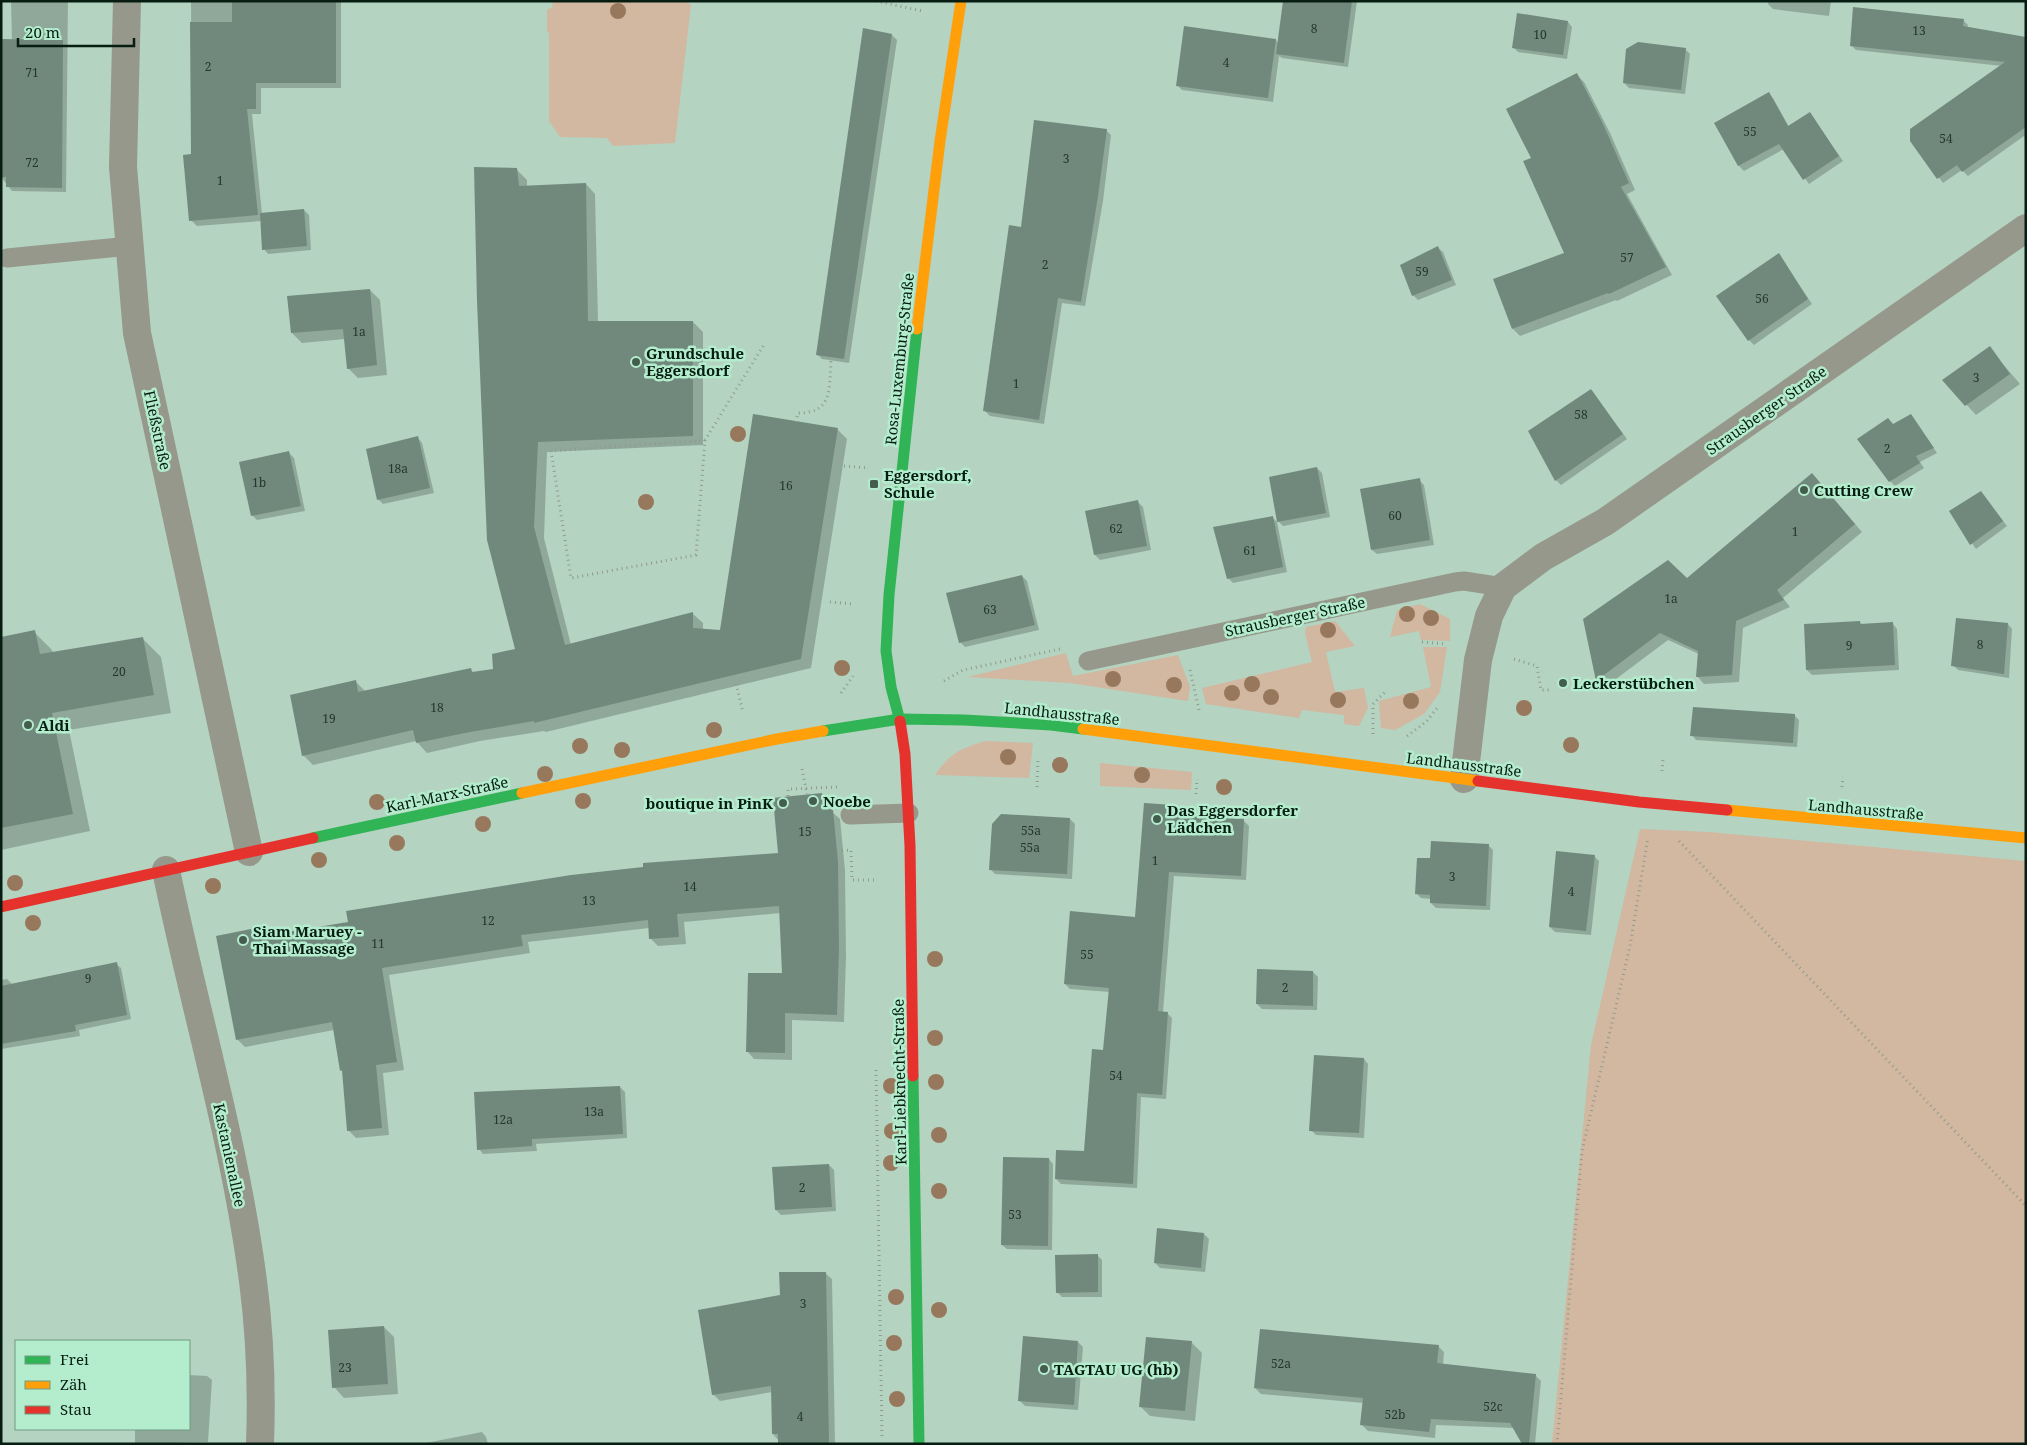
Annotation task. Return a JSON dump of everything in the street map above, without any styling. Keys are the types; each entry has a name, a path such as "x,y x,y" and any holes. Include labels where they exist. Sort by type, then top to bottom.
{"street":[{"name":"Fließstraße","path":"127,1 123,167 137,333 248,852"},
{"name":"Rosa-Luxemburg-Straße","path":"900,719 891,687 886,651 889,595 913,361 940,141 960,1"},
{"name":"Strausberger Straße","path":"1464,779 1478,660 1489,616 1503,587 1543,557 1605,522 2026,228"},
{"name":"Landhausstraße","path":"900,719 1051,724 1639,802 2026,838"},
{"name":"Karl-Liebknecht-Straße","path":"900,719 905,754 909,813 919,1444"},
{"name":"Karl-Marx-Straße","path":"1,907 777,739 900,719"},
{"name":"Kastanienallee","path":"166,870 230,1146 248,1242 254,1284 260,1356 260,1444"}],"lane":[{"path":"7,258 130,246"},
{"name":"Strausberger Straße","path":"1088,661 1455,582 1464,581 1503,587"},
{"path":"850,815 909,813"}],"path":[{"path":"876,1 922,12"},
{"path":"705,440 551,451 572,578 696,555 705,440 765,344"},
{"path":"796,422 798,413 809,413 820,409 827,400 831,361"},
{"path":"830,602 857,605"},
{"path":"1422,642 1452,644"},
{"path":"1509,657 1538,666 1541,690 1551,690"},
{"path":"736,684 744,715"},
{"path":"1373,734 1373,704 1385,692"},
{"path":"1662,771 1663,759"},
{"path":"802,766 807,794"},
{"path":"1842,788 1844,778"},
{"path":"1558,1444 1582,1152 1630,946 1648,836"},
{"path":"1675,837 2026,1206"},
{"path":"837,851 851,850 852,880 877,880"}],"shaded area":[{"path":"553,1 686,1 691,5 675,143 613,146 607,138 560,137 549,121 549,33 547,32 547,9 552,8"},
{"path":"1420,604 1450,619 1450,641 1421,640 1419,631 1390,637 1397,610"},
{"path":"1335,621 1355,646 1326,652 1335,692 1364,688 1368,708 1359,726 1344,724 1344,715 1302,710 1299,718 1206,704 1202,688 1312,662 1305,633 1306,627"},
{"path":"1423,647 1447,647 1440,692 1424,714 1395,730 1381,728 1379,701 1431,687"},
{"path":"1066,653 1073,676 1178,655 1190,687 1188,701 1070,683 968,677"},
{"path":"986,741 1033,743 1029,778 935,775 946,761 957,752"},
{"path":"1100,763 1192,772 1191,790 1100,786"},
{"path":"1640,829 1709,832 2026,861 2026,1444 1552,1444 1591,1045"}],"building":[{"path":"232,1 336,1 336,83 256,83 256,109 247,109 258,215 189,221 183,155 191,154 190,22 232,22"},
{"path":"1283,1 1352,1 1344,63 1276,54"},
{"path":"1853,7 1964,19 1963,26 2026,37 2026,127 1962,172 1957,165 1937,179 1910,141 1910,129 2005,62 1850,46"},
{"path":"1517,13 1568,21 1563,55 1512,48"},
{"path":"1184,26 1276,39 1268,98 1176,86"},
{"path":"863,28 892,34 844,359 816,355"},
{"path":"1,39 63,40 62,188 6,187 6,177 1,177"},
{"path":"1638,42 1686,48 1681,90 1623,83 1626,49"},
{"path":"1577,73 1603,124 1629,183 1621,187 1666,267 1609,294 1512,329 1493,279 1564,253 1523,161 1531,158 1506,109"},
{"path":"1769,92 1788,126 1810,112 1839,156 1803,180 1779,144 1738,166 1714,123"},
{"path":"1034,120 1107,129 1081,302 1058,298 1039,420 983,411 1009,225 1021,227"},
{"path":"474,167 517,168 519,186 586,183 588,321 693,321 693,436 538,442 534,527 565,645 693,612 693,628 720,630 753,414 838,428 801,659 534,723 534,721 416,743 413,730 302,756 290,695 356,680 358,692 471,668 472,672 493,669 492,654 515,649 487,540 477,301"},
{"path":"304,209 307,246 262,250 260,213"},
{"path":"1438,246 1452,280 1412,296 1400,265"},
{"path":"1779,253 1808,299 1748,341 1716,296"},
{"path":"370,289 377,365 347,369 343,329 291,333 287,296"},
{"path":"1990,346 2010,374 1965,406 1942,380"},
{"path":"1591,389 1623,434 1555,481 1528,431"},
{"path":"1911,414 1934,448 1916,456 1920,463 1889,482 1857,439 1888,418 1893,424"},
{"path":"418,436 430,488 377,500 366,449"},
{"path":"289,451 301,506 251,516 239,462"},
{"path":"1317,467 1326,513 1277,522 1269,477"},
{"path":"1812,473 1855,524 1777,590 1784,600 1736,621 1732,675 1696,677 1698,651 1660,633 1596,681 1583,619 1668,560 1687,578"},
{"path":"1420,478 1430,540 1371,550 1360,489"},
{"path":"1981,491 2003,521 1970,545 1949,511"},
{"path":"1138,500 1147,546 1094,555 1085,511"},
{"path":"1273,516 1283,567 1227,579 1213,527"},
{"path":"1022,575 1035,625 959,643 946,593"},
{"path":"1956,618 2008,623 2004,674 1951,666"},
{"path":"1860,621 1860,624 1893,622 1895,665 1806,670 1804,624"},
{"name":"Aldi","path":"35,630 40,654 143,637 154,695 52,713 73,814 1,828 1,637"},
{"path":"1693,707 1795,714 1793,743 1690,736"},
{"path":"822,793 825,805 833,810 838,862 839,948 837,1015 785,1013 785,1053 746,1052 748,973 782,973 779,906 677,914 679,937 649,939 648,920 521,935 523,946 382,968 397,1062 376,1065 382,1128 347,1131 342,1070 340,1071 332,1022 236,1040 216,936 261,927 263,936 348,922 346,911 571,875 643,867 643,863 778,853 773,798"},
{"path":"1144,803 1174,805 1174,815 1244,819 1241,876 1169,872 1158,1011 1168,1012 1162,1095 1137,1093 1133,1184 1055,1179 1056,1150 1084,1151 1092,1049 1103,1050 1109,988 1064,984 1070,911 1135,917"},
{"path":"1001,814 1070,818 1067,874 989,870 992,824"},
{"path":"1431,841 1489,844 1486,906 1430,903 1430,895 1415,894 1417,858 1430,858"},
{"path":"1556,851 1595,855 1586,931 1549,927"},
{"path":"117,962 127,1015 75,1025 76,1031 1,1044 1,986"},
{"path":"1257,969 1313,971 1313,1006 1256,1004"},
{"path":"1314,1055 1364,1058 1359,1133 1309,1131"},
{"path":"620,1086 623,1134 532,1139 532,1146 477,1150 474,1092"},
{"path":"1003,1157 1049,1158 1048,1246 1001,1245"},
{"path":"829,1164 832,1207 775,1210 772,1167"},
{"path":"1157,1228 1204,1233 1201,1268 1154,1263"},
{"path":"1098,1254 1098,1292 1056,1293 1055,1255"},
{"path":"779,1272 826,1272 829,1444 778,1444 778,1434 772,1434 771,1386 712,1395 698,1310 780,1295"},
{"path":"384,1326 388,1384 332,1388 328,1330"},
{"path":"1260,1329 1439,1345 1437,1363 1536,1374 1529,1444 1522,1444 1510,1423 1431,1419 1429,1432 1360,1425 1363,1398 1254,1388"},
{"path":"1023,1336 1078,1341 1074,1405 1018,1401"},
{"path":"1146,1337 1192,1341 1185,1411 1139,1407"}],"traffic: fast":[{"path":"900,721 891,687 886,651 889,595 917,329"},
{"path":"823,731 900,719 964,720 1051,725 1083,729"},
{"path":"313,838 522,793"},
{"path":"913,1076 919,1444"}],"traffic: slow":[{"path":"917,329 940,141 961,1"},
{"path":"1083,729 1478,781"},
{"path":"522,793 823,731"},
{"path":"1727,810 2026,838"}],"traffic: jam":[{"path":"900,721 905,754 910,846 913,1076"},
{"path":"1478,781 1639,802 1727,810"},
{"path":"1,907 313,838"}],"place":[{"name":"Grundschule Eggersdorf","path":"636,362"},
{"name":"Eggersdorf, Schule","path":"874,484"},
{"name":"Cutting Crew","path":"1804,490"},
{"name":"Leckerstübchen","path":"1563,683"},
{"name":"Aldi","path":"28,725"},
{"name":"Noebe","path":"813,801"},
{"name":"boutique in PinK","path":"783,803"},
{"name":"Das Eggersdorfer Lädchen","path":"1157,819"},
{"name":"Siam Maruey - Thai Massage","path":"243,940"},
{"name":"TAGTAU UG (hb)","path":"1044,1369"}]}
